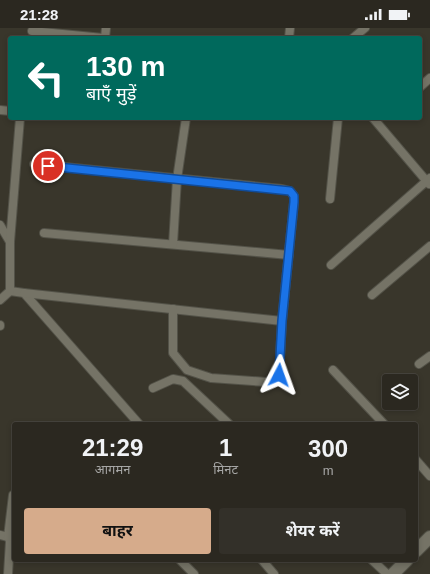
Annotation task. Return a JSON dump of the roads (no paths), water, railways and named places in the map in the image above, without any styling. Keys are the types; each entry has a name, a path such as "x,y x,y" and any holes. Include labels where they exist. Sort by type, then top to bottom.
{"street":[{"path":"355,36 365,28"},
{"path":"31,32 80,36"},
{"path":"422,84 430,78"},
{"path":"0,300 10,291 10,242 20,120"},
{"path":"173,244 177,179 186,120"},
{"path":"330,199 338,120"},
{"path":"331,266 429,181 378,120"},
{"path":"34,164 290,191 294,196 294,202 282,321 279,375 277,379 266,382 211,378 187,370 173,352 173,309"},
{"path":"0,225 10,242"},
{"path":"44,233 289,255"},
{"path":"372,294 430,246"},
{"path":"10,291 282,321"},
{"path":"24,293 137,422"},
{"path":"419,364 430,356"},
{"path":"333,370 382,422"},
{"path":"153,388 173,379 183,381 227,422"},
{"path":"418,462 430,476"},
{"path":"8,574 10,541 4,536 12,500"},
{"path":"418,548 430,536"},
{"path":"182,562 194,574"},
{"path":"264,562 274,574"},
{"path":"374,562 387,574"},
{"path":"393,574 405,562"}]}
